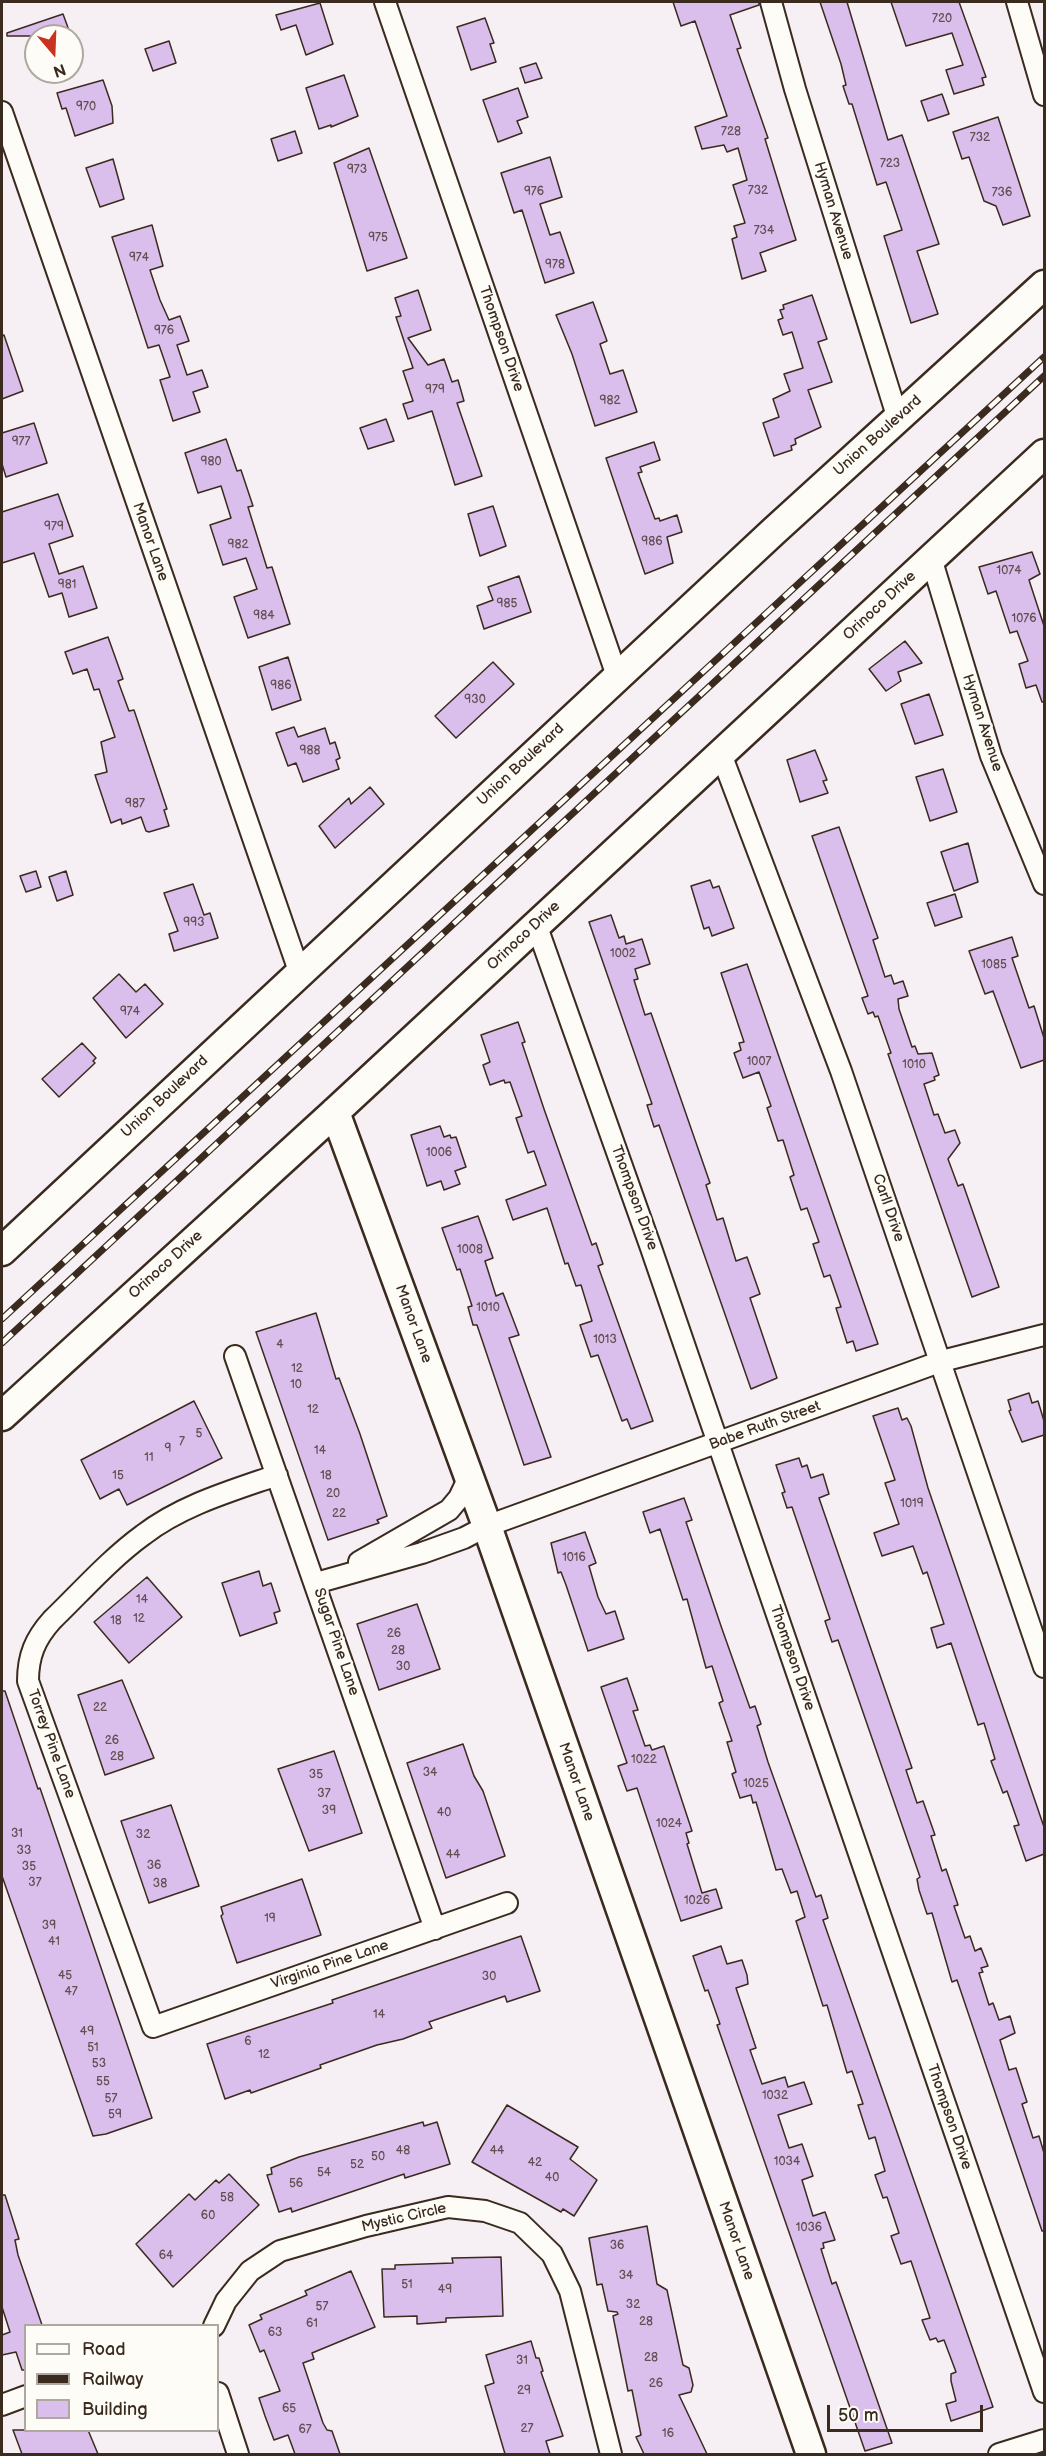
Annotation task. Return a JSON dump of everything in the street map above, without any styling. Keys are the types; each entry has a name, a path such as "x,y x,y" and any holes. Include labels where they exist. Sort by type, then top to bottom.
{"street":[{"name":"Thompson Drive","path":"385,2 617,676"},
{"name":"Hyman Avenue","path":"771,2 795,88 898,419"},
{"path":"1017,2 1044,95"},
{"name":"Manor Lane","path":"2,112 299,971"},
{"name":"Union Boulevard","path":"2,1251 617,676 1044,285"},
{"name":"Orinoco Drive","path":"2,1416 335,1112 1044,454"},
{"name":"Hyman Avenue","path":"931,558 991,756 1044,884"},
{"name":"Carll Drive","path":"722,754 841,1071 942,1361 1044,1667"},
{"name":"Thompson Drive","path":"536,924 719,1443 1044,2392"},
{"name":"Manor Lane","path":"335,1112 487,1526 811,2454"},
{"name":"Babe Ruth Street","path":"323,1580 423,1553 464,1538 487,1526 942,1361 1044,1335"},
{"name":"Sugar Pine Lane","path":"235,1356 277,1475 323,1580 435,1929"},
{"name":"Torrey Pine Lane","path":"153,2027 28,1681 28,1665 40,1634 52,1620 142,1535 171,1516 204,1501 277,1475"},
{"path":"323,1580 449,1510 459,1498 469,1477"},
{"name":"Virginia Pine Lane","path":"153,2027 507,1903"},
{"name":"Mystic Circle","path":"214,2324 226,2301 250,2271 280,2251 366,2226 448,2207 485,2211 520,2223 552,2254 570,2291 611,2454"},
{"path":"219,2396 238,2454"},
{"path":"2,2405 24,2397"},
{"path":"999,2454 1044,2440"}],"building":[{"path":"673,2 759,2 759,5 730,15 741,48 737,49 768,138 765,139 796,240 760,253 766,271 742,279 732,239 737,237 734,226 745,223 733,185 747,180 738,148 727,152 724,145 702,149 695,127 727,116 695,21 681,26"},
{"path":"820,2 847,2 888,140 902,135 939,244 917,251 938,314 911,323 884,236 902,230 886,182 877,185 852,104 849,104 843,86 846,85 841,64"},
{"path":"891,2 959,2 986,77 982,78 984,85 954,94 946,70 963,65 952,33 906,46"},
{"path":"320,3 333,44 306,55 296,25 281,30 276,15"},
{"path":"63,14 67,24 34,24"},
{"path":"485,18 494,43 490,44 496,62 471,70 457,27"},
{"path":"24,27 24,36 7,36 7,33"},
{"path":"169,41 176,63 153,71 145,49"},
{"path":"536,63 542,78 525,83 520,68"},
{"path":"344,75 358,116 331,127 331,125 319,129 306,88"},
{"path":"103,80 112,106 113,123 75,136 66,108 62,109 57,93"},
{"path":"518,88 528,117 517,121 522,133 498,142 483,100"},
{"path":"942,94 949,114 928,121 921,101"},
{"path":"998,117 1030,216 1003,225 996,206 984,201 969,157 962,159 953,132"},
{"path":"295,131 302,153 278,161 271,139"},
{"path":"369,148 407,258 367,271 334,163"},
{"path":"550,157 562,197 540,204 550,235 560,232 574,273 545,283 522,210 514,213 501,173"},
{"path":"113,159 124,199 100,207 86,168"},
{"path":"152,225 163,266 150,270 160,300 169,320 180,316 189,341 177,345 187,375 202,370 208,387 193,392 200,412 173,421 160,380 170,377 159,345 148,348 112,237"},
{"path":"418,290 431,330 408,338 428,365 444,359 452,382 458,380 464,401 457,403 482,476 455,485 432,411 408,419 403,404 413,401 403,371 413,368 396,317 401,316 395,298"},
{"path":"812,295 827,339 818,342 832,382 808,390 821,427 795,439 796,444 791,446 792,450 774,456 763,423 779,417 773,399 790,391 784,374 803,368 792,332 783,335 778,320 783,318 780,310 784,309 783,305"},
{"path":"593,302 607,341 600,344 610,374 623,370 637,412 595,426 572,354 556,315"},
{"path":"4,335 23,391 2,399 2,336"},
{"path":"386,419 394,441 368,449 360,428"},
{"path":"34,423 47,463 6,477 2,464 2,433"},
{"path":"226,439 237,471 241,470 253,506 248,507 267,568 272,567 290,624 248,638 234,597 257,589 246,558 223,565 210,525 231,518 221,486 198,493 185,453"},
{"path":"654,442 660,460 640,467 642,472 638,473 655,519 659,518 660,521 677,515 682,532 667,537 673,563 645,574 606,458"},
{"path":"58,494 73,536 49,544 59,574 83,566 97,608 69,617 62,593 49,597 34,553 2,563 2,512"},
{"path":"493,506 506,546 480,556 468,514"},
{"path":"1032,552 1040,574 1029,580 1044,626 1044,702 1042,702 1036,685 1026,688 1019,664 1028,661 1017,631 1010,633 996,591 988,594 979,567"},
{"path":"519,576 531,612 484,629 477,606 493,600 488,587"},
{"path":"108,637 123,679 118,681 129,711 134,710 167,809 164,810 169,826 149,832 146,831 141,817 122,824 121,819 111,823 95,775 107,772 101,742 115,737 99,689 94,690 87,669 73,674 65,652"},
{"path":"905,641 922,663 898,672 901,681 886,691 869,669"},
{"path":"288,657 301,700 272,710 259,667"},
{"path":"493,662 514,684 456,738 435,716"},
{"path":"929,694 943,735 915,744 901,704"},
{"path":"294,727 298,737 325,728 330,744 335,742 340,758 336,760 339,769 303,782 296,763 288,766 276,733"},
{"path":"815,750 827,780 823,781 828,793 800,802 787,760"},
{"path":"943,769 957,812 930,821 916,777"},
{"path":"370,787 384,804 335,848 319,826 349,798 351,804"},
{"path":"839,827 878,938 873,940 885,977 891,975 894,984 903,981 908,996 898,999 899,1009 912,1047 915,1046 918,1054 932,1053 939,1075 934,1077 935,1080 924,1084 934,1115 938,1114 945,1133 955,1130 960,1143 948,1159 958,1186 963,1184 999,1287 972,1297 888,1054 891,1053 878,1016 875,1017 873,1012 868,1014 862,998 868,996 812,836"},
{"path":"968,843 978,882 954,891 941,852"},
{"path":"36,871 41,887 26,892 20,876"},
{"path":"66,871 73,895 57,901 49,877"},
{"path":"710,880 713,888 719,886 734,928 712,936 709,927 704,929 691,886"},
{"path":"193,884 204,915 210,913 218,938 174,951 169,934 178,931 164,893"},
{"path":"955,894 962,917 935,926 927,903"},
{"path":"611,915 619,938 624,936 626,944 642,939 650,964 635,969 638,979 634,980 645,1015 651,1013 710,1183 706,1185 717,1220 723,1218 736,1261 747,1257 760,1294 750,1298 777,1378 751,1389 659,1125 654,1127 647,1105 652,1104 589,922"},
{"path":"1012,937 1018,956 1012,958 1029,1008 1034,1006 1044,1038 1044,1060 1021,1068 993,991 985,994 969,951"},
{"path":"747,964 878,1344 856,1351 853,1341 847,1343 836,1308 841,1307 830,1275 824,1277 813,1244 819,1242 807,1208 801,1210 790,1177 794,1175 783,1140 778,1141 767,1108 771,1106 759,1072 743,1078 734,1053 741,1050 739,1043 744,1042 721,973"},
{"path":"119,974 136,992 145,984 163,1004 126,1038 93,998"},
{"path":"518,1022 525,1042 522,1043 544,1109 592,1245 596,1243 603,1264 598,1266 653,1421 631,1429 627,1419 622,1421 598,1355 591,1357 580,1325 592,1321 581,1285 576,1286 568,1263 565,1264 547,1208 513,1220 506,1200 546,1185 534,1151 528,1153 516,1118 522,1116 510,1082 505,1083 504,1080 490,1085 483,1065 490,1062 481,1035"},
{"path":"82,1043 96,1058 93,1061 95,1063 59,1097 42,1079"},
{"path":"440,1126 444,1137 450,1135 451,1138 456,1137 466,1167 455,1171 460,1184 444,1190 441,1181 427,1186 411,1135"},
{"path":"478,1216 493,1258 485,1261 496,1296 503,1293 519,1335 509,1338 551,1457 524,1465 477,1325 473,1325 468,1307 472,1306 460,1269 457,1270 442,1228"},
{"path":"316,1313 336,1379 339,1378 360,1434 387,1516 377,1520 379,1523 328,1540 256,1332"},
{"path":"1029,1393 1032,1403 1038,1401 1044,1421 1044,1435 1022,1442 1009,1411 1011,1410 1008,1400"},
{"path":"194,1401 222,1458 127,1505 119,1489 100,1499 81,1460"},
{"path":"898,1408 902,1420 907,1418 911,1426 928,1488 1044,1827 1044,1854 1026,1861 1014,1826 1019,1825 1007,1791 1003,1793 991,1761 995,1759 984,1723 978,1725 951,1643 937,1648 931,1628 944,1624 927,1572 923,1574 913,1546 882,1556 874,1533 899,1524 885,1483 895,1480 873,1416"},
{"path":"799,1458 802,1467 807,1465 811,1478 823,1474 829,1494 819,1498 912,1768 906,1770 917,1803 923,1801 935,1835 931,1836 942,1871 946,1869 958,1905 954,1906 965,1938 970,1936 975,1951 981,1948 988,1966 981,1968 983,1972 979,1973 989,2005 993,2003 999,2020 1010,2016 1015,2033 1000,2040 1009,2070 1016,2068 1027,2102 1022,2104 1033,2138 1039,2136 1044,2153 1044,2231 1042,2231 957,1980 952,1982 932,1913 927,1914 919,1890 917,1879 920,1877 838,1640 832,1642 825,1621 830,1619 792,1507 787,1508 782,1493 785,1492 776,1465"},
{"path":"684,1498 692,1520 686,1522 721,1626 750,1708 755,1706 761,1724 757,1726 768,1762 816,1897 821,1895 828,1918 823,1920 993,2407 951,2421 946,2404 956,2401 951,2374 956,2372 944,2340 938,2342 936,2338 930,2340 922,2320 930,2318 911,2261 901,2264 891,2236 899,2233 887,2197 883,2198 875,2175 885,2171 875,2137 869,2139 858,2105 863,2104 852,2071 847,2073 827,2005 823,2006 796,1921 805,1917 797,1891 791,1893 782,1869 776,1870 756,1802 753,1803 751,1795 740,1798 732,1774 736,1772 727,1742 732,1741 719,1703 723,1701 712,1666 706,1668 687,1599 683,1600 660,1529 650,1533 643,1512"},
{"path":"585,1532 596,1563 589,1566 598,1597 606,1614 615,1611 624,1639 588,1651 561,1572 558,1573 551,1543"},
{"path":"259,1571 263,1586 271,1583 280,1611 274,1613 277,1623 240,1636 222,1583"},
{"path":"147,1577 182,1617 129,1663 94,1622"},
{"path":"417,1604 440,1669 379,1690 357,1624"},
{"path":"627,1678 638,1710 633,1711 645,1746 650,1745 652,1750 664,1746 692,1831 686,1833 689,1843 687,1844 702,1893 716,1889 722,1908 681,1921 637,1788 627,1791 618,1766 627,1763 601,1687"},
{"path":"122,1680 154,1758 105,1775 78,1695"},
{"path":"2,1691 5,1691 38,1789 40,1788 152,2118 106,2134 93,2136 2,1876"},
{"path":"463,1744 474,1776 483,1791 505,1856 446,1878 407,1763"},
{"path":"334,1751 362,1833 309,1851 278,1769"},
{"path":"171,1805 199,1886 149,1903 121,1821"},
{"path":"302,1879 321,1935 237,1963 221,1916 223,1914 221,1907"},
{"path":"521,1936 540,1991 507,2002 505,1996 429,2022 432,2028 403,2039 377,2045 320,2065 321,2068 251,2093 250,2090 225,2099 207,2044 333,2003 332,2000"},
{"path":"721,1946 727,1964 742,1960 747,1975 748,1984 736,1988 756,2048 750,2050 762,2084 785,2077 788,2087 804,2082 812,2104 778,2115 789,2148 802,2144 813,2176 802,2180 813,2216 825,2212 835,2240 823,2243 824,2248 821,2249 832,2284 836,2282 892,2443 865,2451 717,2025 720,2024 708,1990 705,1991 693,1956"},
{"path":"507,2105 578,2147 570,2159 597,2180 574,2216 563,2209 561,2212 472,2162"},
{"path":"423,2122 424,2126 437,2122 450,2164 405,2178 404,2174 292,2212 291,2208 279,2212 267,2175 272,2174 271,2168 299,2157"},
{"path":"229,2174 259,2205 173,2287 136,2244 189,2194 195,2200 216,2180 219,2183"},
{"path":"2,2195 5,2195 19,2239 15,2240 18,2255 42,2324 24,2324 24,2370 22,2370 16,2352 2,2355 2,2335 10,2332 2,2307"},
{"path":"647,2226 657,2284 667,2290 683,2365 689,2368 693,2385 691,2392 679,2395 707,2454 644,2454 636,2437 641,2435 632,2390 628,2391 613,2316 618,2314 608,2311 602,2284 597,2285 589,2238"},
{"path":"501,2257 503,2316 446,2318 446,2322 417,2324 417,2316 384,2317 382,2269 395,2269 395,2265 453,2263 452,2258"},
{"path":"351,2271 375,2327 312,2353 314,2359 303,2363 323,2423 327,2430 332,2431 340,2454 295,2454 288,2435 274,2440 265,2416 259,2398 280,2391 264,2350 260,2352 249,2325 262,2319 260,2315 307,2295 305,2291"},
{"path":"531,2341 536,2358 539,2358 543,2371 541,2372 563,2436 546,2441 550,2454 505,2454 485,2386 494,2383 486,2355"},
{"path":"13,2430 89,2432 98,2454 22,2454"}],"railway":[{"path":"2,1319 1044,357"},
{"path":"2,1343 1044,376"}]}
